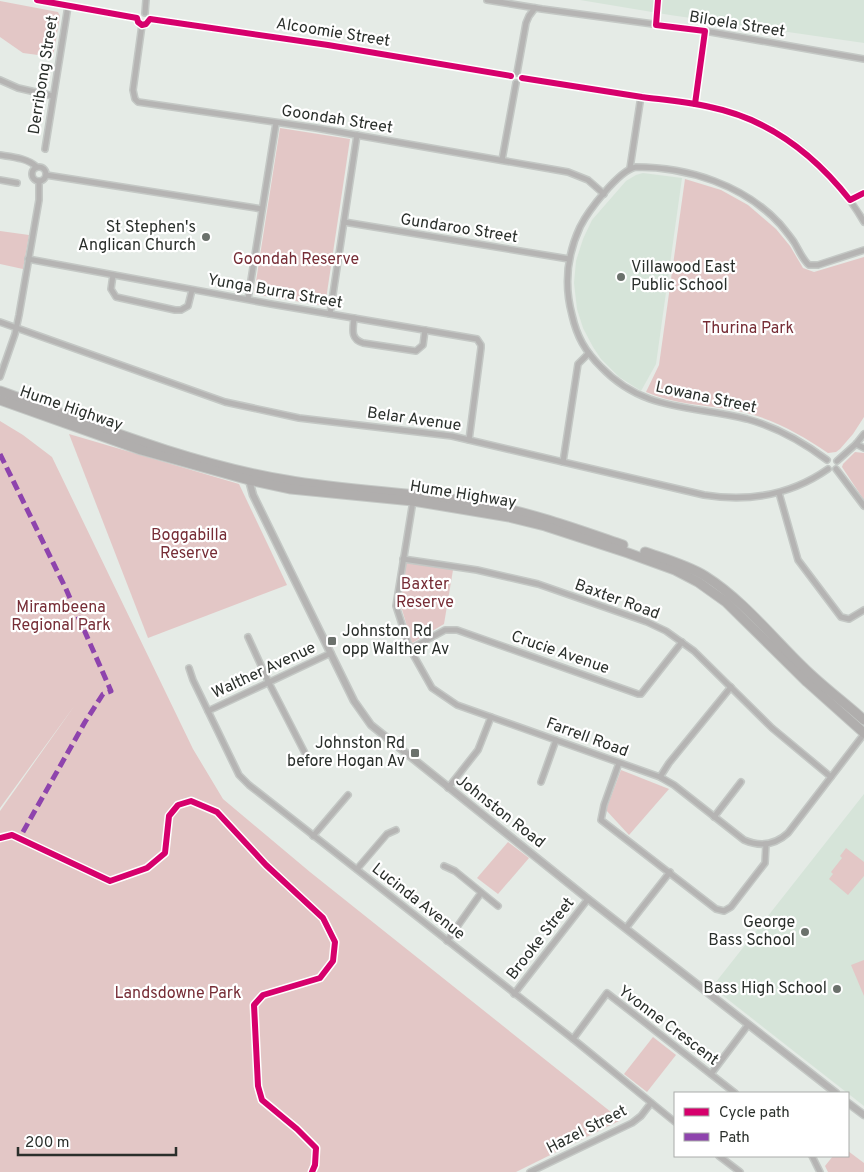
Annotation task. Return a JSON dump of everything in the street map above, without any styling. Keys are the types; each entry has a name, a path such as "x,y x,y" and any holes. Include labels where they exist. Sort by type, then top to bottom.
{"highway":[{"name":"Hume Highway","path":"0,391 133,439 292,489 413,502 482,512 545,526 628,552 675,570 711,590 726,602 806,682 864,734"},
{"name":"Hume Highway","path":"0,400 148,452 248,476 413,494 488,505 555,522 684,566 703,575 730,595 805,669 864,720"}],"street":[{"path":"38,0 137,18"},
{"path":"144,13 146,0"},
{"name":"Biloela Street","path":"487,0 705,32 864,59"},
{"name":"Derribong Street","path":"45,149 68,6"},
{"path":"535,8 526,24 518,72 522,78 710,107 738,114 790,140 814,160 830,175 850,200 864,222"},
{"path":"137,18 139,14 144,13"},
{"path":"137,18 138,22 142,25 148,23 150,20 149,16 144,13"},
{"name":"Alcoomie Street","path":"150,20 328,45 511,76"},
{"name":"Goondah Street","path":"142,25 133,90 135,99 138,102 357,135 578,175 588,180 604,194"},
{"path":"516,83 512,81 511,76 518,72"},
{"path":"502,160 516,83 522,78"},
{"path":"0,80 18,88 54,96"},
{"path":"641,96 630,168 648,168 697,176 721,183 740,192 758,204 777,222 794,242 809,265 823,264 864,250"},
{"path":"248,300 276,123"},
{"path":"330,314 357,135"},
{"path":"0,155 32,162 37,167 44,169 46,175 44,180 35,180 32,176 33,170 37,167"},
{"name":"Lowana Street","path":"630,168 604,194 583,222 574,242 569,260 567,286 570,310 580,339 588,354 620,384 641,396 664,404 746,419 762,424 792,437 827,460"},
{"path":"46,175 262,209"},
{"path":"0,180 17,182"},
{"path":"0,377 16,328 39,200 39,181"},
{"path":"850,200 864,193"},
{"name":"Gundaroo Street","path":"344,222 569,260"},
{"name":"Yunga Burra Street","path":"28,259 248,300 477,339 481,345 469,440"},
{"name":"Yunga Burra Street","path":"113,275 111,289 112,294 116,297 157,306 185,309 188,306 192,290"},
{"name":"Yunga Burra Street","path":"354,318 352,333 354,338 359,342 372,345 416,351 422,345 425,330"},
{"name":"Belar Avenue","path":"0,322 225,402 299,418 437,434 469,440 722,498 751,498 779,493 803,484 828,469"},
{"path":"563,462 578,364 588,354"},
{"path":"837,461 864,434"},
{"path":"856,444 864,448"},
{"path":"836,469 832,471 825,464 827,460 832,458 837,461"},
{"path":"836,469 838,466 837,461"},
{"path":"836,469 864,506"},
{"name":"Johnston Road","path":"248,476 253,495 354,701 371,725 588,899 835,1092"},
{"path":"779,493 795,553 803,568 841,617 849,619 864,610"},
{"name":"Farrell Road","path":"413,502 396,606 410,649 432,688 457,704 660,777 744,840 756,844 766,844"},
{"name":"Baxter Road","path":"403,559 477,570 538,584 647,622 666,631 704,660 772,728 831,777"},
{"name":"Crucie Avenue","path":"410,649 446,630 457,630 641,694 682,642"},
{"path":"248,637 307,757"},
{"name":"Walther Avenue","path":"208,711 331,653"},
{"name":"Lucinda Avenue","path":"189,668 239,775 249,785 674,1121"},
{"path":"660,777 669,763 731,687"},
{"path":"448,788 478,750 491,716"},
{"path":"619,763 604,805 601,820 716,909 727,910 763,866 766,857 766,844 779,840 788,833 864,734"},
{"path":"541,782 556,740"},
{"path":"714,817 741,782"},
{"path":"313,836 348,794"},
{"path":"357,870 387,834 396,830"},
{"path":"444,866 455,871 498,906"},
{"path":"626,928 670,872"},
{"path":"447,941 481,893"},
{"name":"Brooke Street","path":"514,994 588,899"},
{"name":"Yvonne Crescent","path":"572,1039 607,994 734,1092"},
{"path":"711,1074 748,1025"},
{"name":"Hazel Street","path":"530,1172 632,1123 641,1116 651,1103"},
{"path":"849,1104 864,1115"},
{"path":"720,1157 740,1172"},
{"path":"812,1157 820,1172"}],"shaded area":[{"path":"580,0 864,0 864,43 670,15"},
{"name":"Villawood East Public School","path":"643,173 682,178 656,364 641,391 619,377 601,359 593,347 583,328 577,309 574,283 576,261 592,220 626,181"},
{"name":"George Bass School","path":"864,794 864,1106 849,1094 849,1092 846,1092 712,987"}],"green space":[{"path":"0,1 58,12 60,16 53,57 23,53 0,37"},
{"name":"Goondah Reserve","path":"280,128 350,139 325,306 254,294"},
{"name":"Thurina Park","path":"685,179 721,190 748,205 776,229 790,246 803,268 814,272 864,257 864,417 853,434 836,452 828,453 794,432 759,416 678,402 646,392 659,365"},
{"path":"0,231 29,235 23,269 0,264"},
{"name":"Landsdowne Park","path":"0,421 23,435 52,457 193,749 223,799 310,872 621,1120 516,1172 0,1172 0,811 75,705 0,808"},
{"name":"Boggabilla Reserve","path":"69,434 239,484 287,585 148,638"},
{"path":"855,452 864,453 864,500 842,467"},
{"name":"Baxter Reserve","path":"405,562 453,570 444,624 412,643 400,603"},
{"path":"621,770 669,789 629,835 606,810"},
{"path":"508,842 529,858 498,894 477,878"},
{"path":"846,848 864,862 864,876 848,895 829,879 833,874 831,872 842,858 840,856"},
{"path":"864,960 864,996 851,965"},
{"path":"653,1037 676,1055 647,1092 624,1074"},
{"path":"849,1152 864,1163 864,1172 828,1172 825,1166 832,1157 849,1157"}],"waterway":[{"path":"654,16 655,0"}],"marked path":[{"path":"0,454 66,589 111,691 103,694 85,722 19,839"}],"cycle path":[{"path":"37,0 137,18 138,22 142,25 146,24 150,19 328,45 511,76"},
{"path":"658,0 656,25 705,31 695,104"},
{"path":"522,78 710,107 752,120 789,141 805,154 836,183 850,200 864,193"},
{"path":"0,838 12,835 110,881 147,868 165,853 169,816 178,805 191,801 217,812 266,865 323,918 335,942 333,961 320,978 263,995 254,1005 258,1086 262,1100 297,1129 316,1148 315,1165 312,1172"}],"place":[{"name":"St Stephen's Anglican Church","path":"206,237"},
{"name":"Villawood East Public School","path":"621,277"},
{"name":"Johnston Rd opp Walther Av","path":"332,641"},
{"name":"Johnston Rd before Hogan Av","path":"415,753"},
{"name":"George Bass School","path":"805,932"},
{"name":"Bass High School","path":"837,989"}],"park label":[{"name":"Mirambeena Regional Park","path":"61,617"}]}
